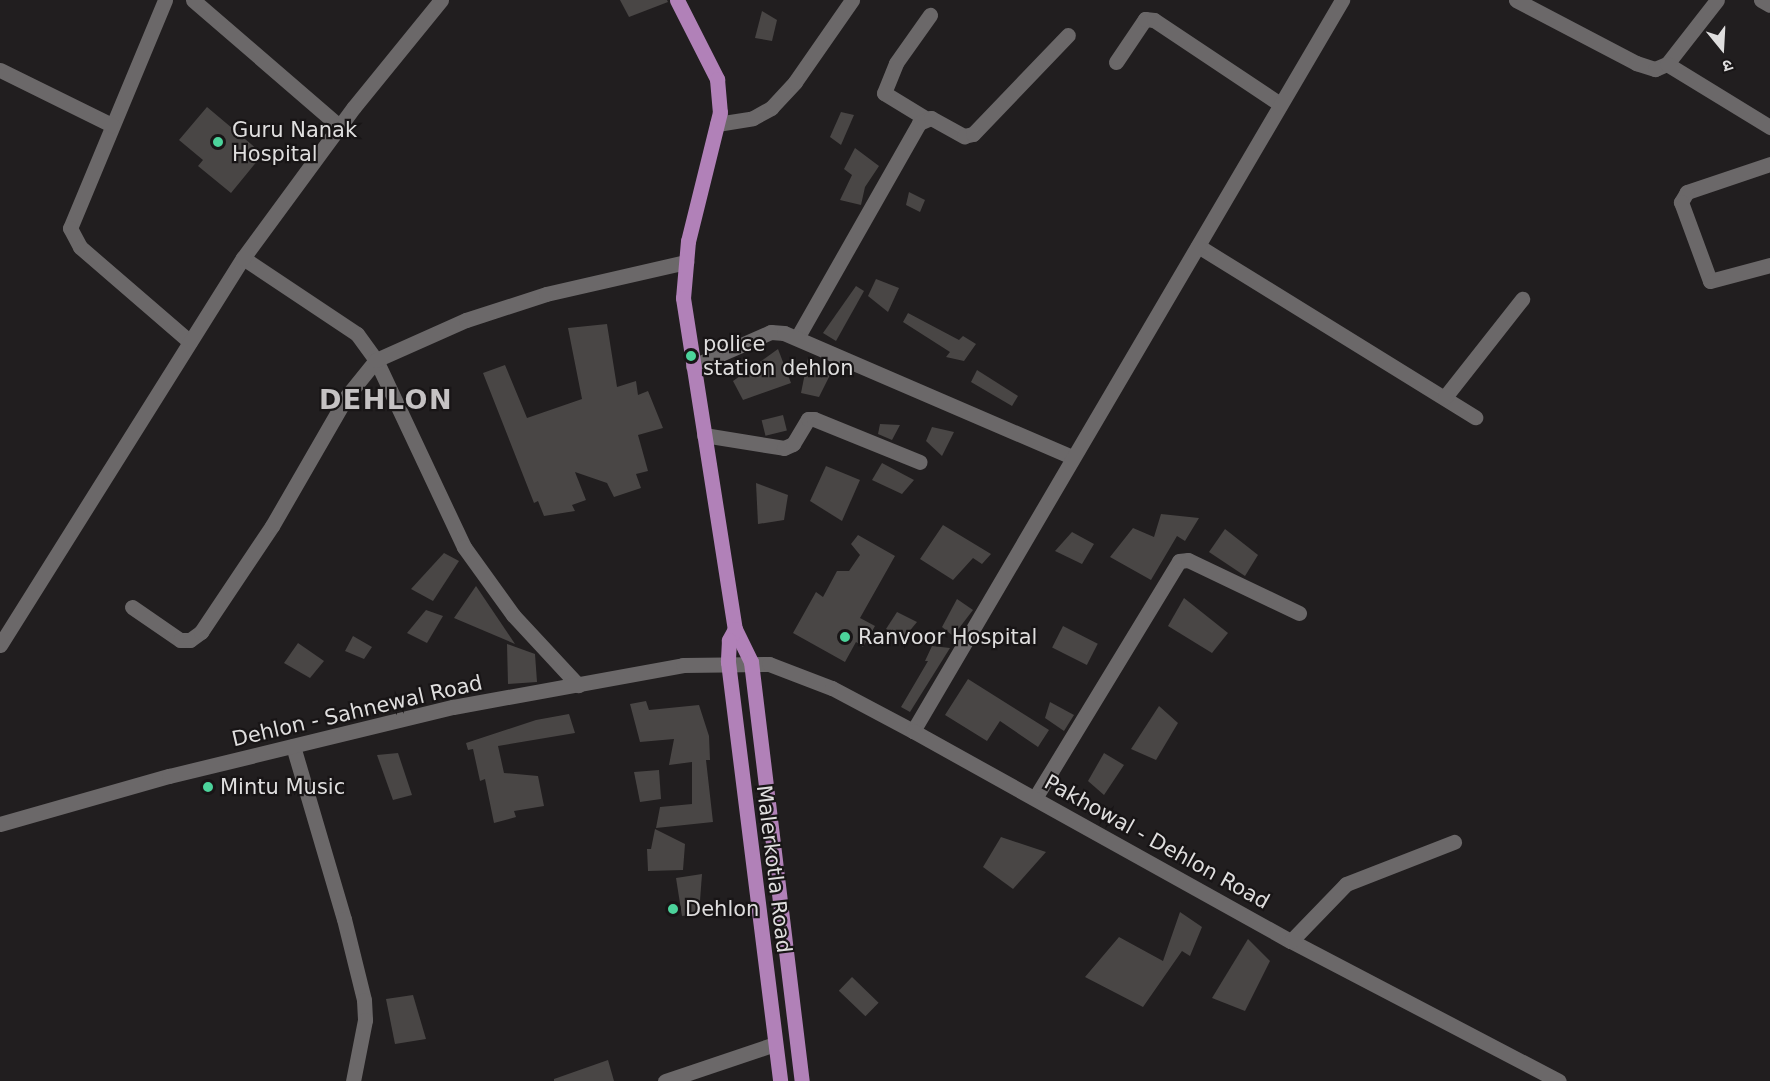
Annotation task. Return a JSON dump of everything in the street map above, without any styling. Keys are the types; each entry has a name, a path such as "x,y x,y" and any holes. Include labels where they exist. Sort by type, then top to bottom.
{"main road":[{"path":"677,0 717,79 717,124 686,262 683,298 735,628"},
{"name":"Malerkotla Road","path":"735,628 729,640 728,662 780,1081"},
{"name":"Malerkotla Road","path":"735,628 751,662 802,1081"}],"street":[{"path":"165,0 72,219 70,233 80,247 190,342"},
{"path":"193,0 340,127"},
{"path":"0,645 243,258 340,127 441,0"},
{"path":"717,124 753,118 771,108 795,82 852,0"},
{"path":"913,731 1342,0"},
{"path":"1516,0 1636,63 1656,69 1667,64 1717,0"},
{"path":"1761,0 1770,5"},
{"path":"930,15 896,63 884,93 925,118 964,136 973,134 1068,35"},
{"path":"1116,62 1144,20 1154,20 1280,105"},
{"path":"1667,64 1770,127"},
{"path":"0,70 112,125"},
{"path":"797,338 925,118"},
{"path":"1770,164 1687,192 1680,202 1710,281 1770,265"},
{"path":"1198,246 1475,417"},
{"path":"243,258 345,324 376,360 464,547 506,606 578,685"},
{"path":"132,607 180,640 190,640 201,632 272,526 347,396 376,360 466,320 546,294 686,262"},
{"path":"1445,397 1522,299"},
{"path":"693,366 771,332 797,338 1072,457"},
{"path":"704,435 784,448 793,444 808,419 814,419 920,462"},
{"path":"1035,798 1179,561 1188,560 1299,613"},
{"name":"Dehlon - Sahnewal Road","path":"0,824 292,746 453,707 683,665 728,662"},
{"name":"Pakhowal - Dehlon Road","path":"728,662 751,662 791,670 913,731 1291,941 1559,1081"},
{"path":"292,746 344,919 363,1000 365,1020 353,1081"},
{"path":"1291,941 1346,884 1454,842"},
{"path":"665,1081 775,1044"}],"building":[{"path":"620,0 667,0 668,2 629,17"},
{"path":"762,11 777,20 772,41 755,38"},
{"path":"207,107 263,154 231,193 198,166 203,160 179,140"},
{"path":"841,112 854,115 841,145 830,137"},
{"path":"855,148 879,166 865,187 861,205 840,200 852,175 844,169"},
{"path":"909,192 925,200 920,212 906,205"},
{"path":"876,279 899,288 888,312 868,296"},
{"path":"856,286 864,291 836,341 823,333"},
{"path":"908,313 959,340 963,336 976,344 964,361 946,357 950,352 903,322"},
{"path":"607,324 617,387 636,381 638,395 648,391 663,428 638,435 648,471 636,474 641,488 614,497 607,483 575,472 586,500 572,505 575,511 544,516 538,501 534,503 483,373 505,365 527,418 582,399 568,328"},
{"path":"778,349 791,383 743,400 733,381"},
{"path":"808,358 833,369 819,397 801,393"},
{"path":"977,370 1018,396 1012,406 971,382"},
{"path":"783,415 787,431 766,436 762,420"},
{"path":"880,424 900,425 892,440 878,434"},
{"path":"932,427 954,432 942,456 926,441"},
{"path":"882,463 914,480 902,494 872,480"},
{"path":"826,466 860,480 842,521 810,501"},
{"path":"756,483 788,495 784,520 758,524"},
{"path":"1161,514 1199,518 1185,541 1177,536 1151,580 1110,557 1133,528 1154,537"},
{"path":"943,525 991,554 982,564 973,558 953,580 920,559"},
{"path":"1225,529 1258,555 1245,576 1209,552"},
{"path":"1072,532 1094,544 1082,564 1055,551"},
{"path":"858,535 895,556 860,618 875,626 863,647 856,642 845,662 793,633 816,592 823,597 837,571 849,571 860,555 851,544"},
{"path":"444,553 459,561 433,601 411,589"},
{"path":"476,586 515,644 454,618"},
{"path":"1184,598 1228,633 1212,653 1168,626"},
{"path":"957,599 973,610 953,636 942,627"},
{"path":"426,610 443,616 427,643 407,633"},
{"path":"897,612 917,622 903,639 886,629"},
{"path":"1063,626 1098,644 1087,665 1052,647"},
{"path":"353,636 372,647 364,659 345,651"},
{"path":"298,643 324,661 310,678 284,663"},
{"path":"507,644 535,654 537,682 508,684"},
{"path":"932,646 950,648 910,712 901,707 928,661 925,661"},
{"path":"968,679 1049,730 1038,747 1000,721 987,741 945,715"},
{"path":"646,701 649,710 699,705 709,736 710,760 706,760 713,822 656,828 660,807 692,804 692,762 669,765 674,739 640,742 630,704"},
{"path":"1050,702 1074,715 1064,731 1045,718"},
{"path":"1159,706 1178,723 1156,760 1131,749"},
{"path":"569,714 575,733 498,746 504,773 538,776 544,806 514,811 516,817 494,823 485,779 480,781 473,749 468,750 466,743 536,720"},
{"path":"398,753 412,795 393,800 377,755"},
{"path":"1104,753 1124,765 1104,795 1088,781"},
{"path":"659,770 661,799 640,802 634,772"},
{"path":"655,829 685,844 683,870 648,871 647,849 651,849"},
{"path":"1001,837 1046,852 1013,889 983,867"},
{"path":"702,874 699,914 682,916 676,878"},
{"path":"1180,912 1202,927 1190,956 1182,951 1143,1007 1085,977 1119,937 1163,961"},
{"path":"1248,939 1270,961 1245,1011 1212,998"},
{"path":"852,977 879,1003 865,1016 839,991"},
{"path":"413,995 426,1039 395,1044 386,999"},
{"path":"608,1060 614,1081 554,1081 554,1079"}],"place":[{"name":"Guru Nanak Hospital","path":"218,142"},
{"name":"police station dehlon","path":"691,356"},
{"name":"Ranvoor Hospital","path":"845,637"},
{"name":"Mintu Music","path":"208,787"},
{"name":"Dehlon","path":"673,909"}],"district":[{"name":"DEHLON","path":"386,400"}]}
